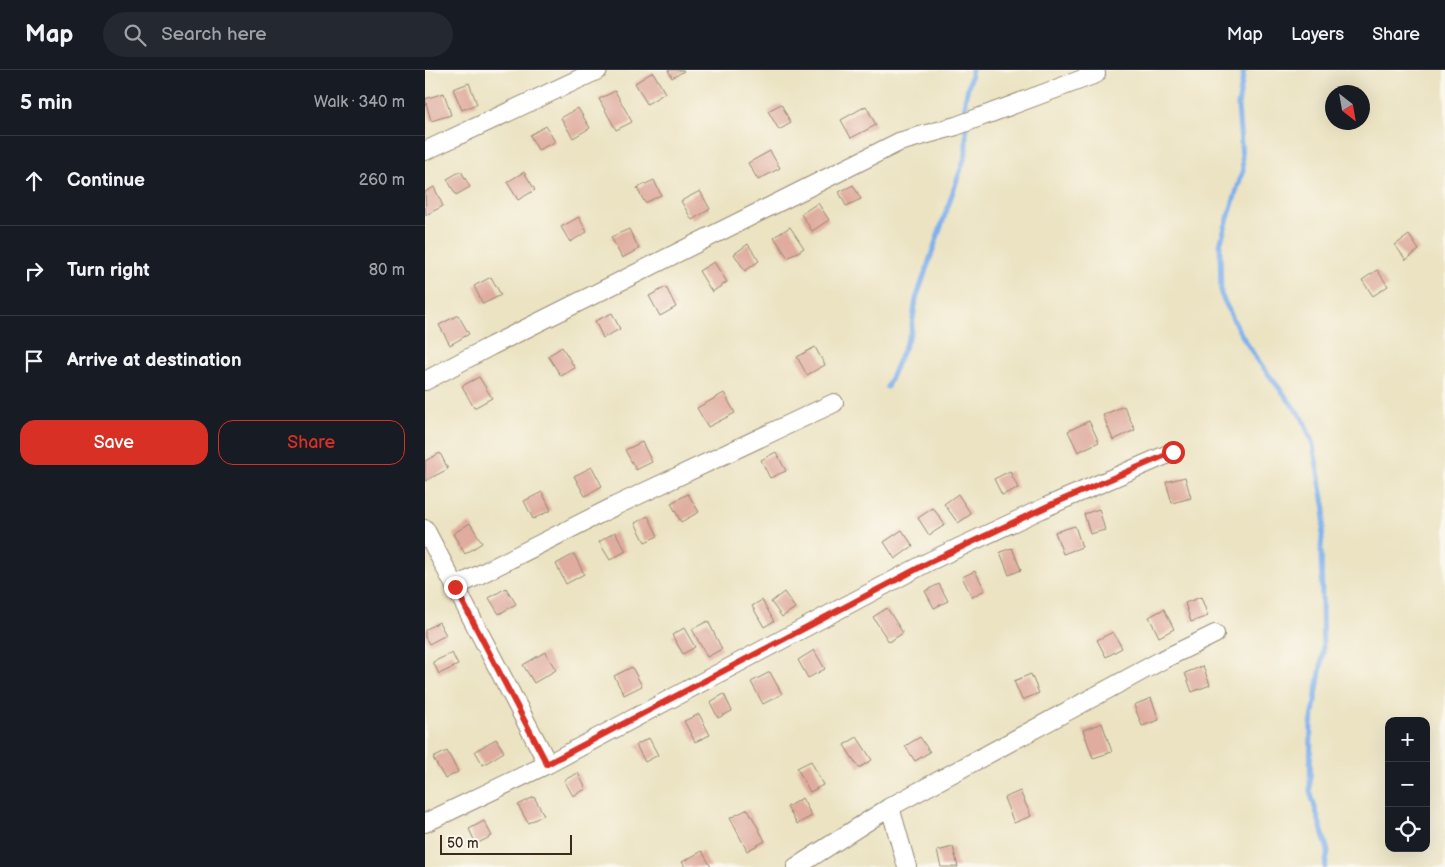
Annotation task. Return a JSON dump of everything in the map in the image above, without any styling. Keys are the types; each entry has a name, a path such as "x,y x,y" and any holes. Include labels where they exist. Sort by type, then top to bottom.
{"street":[{"path":"425,151 598,70"},
{"path":"425,381 491,346 899,142 956,126 1096,74"},
{"path":"455,587 615,506 834,403"},
{"path":"425,823 547,764 930,562 1048,506 1173,452"},
{"path":"425,529 547,764"},
{"path":"796,867 890,807 1164,659 1215,634"},
{"path":"890,807 907,867"}],"building":[{"path":"668,70 683,70 684,71 672,78"},
{"path":"653,72 665,93 647,104 635,83"},
{"path":"469,83 477,104 462,110 453,89"},
{"path":"615,91 632,122 616,130 599,99"},
{"path":"444,93 451,115 431,121 425,99"},
{"path":"781,104 791,123 779,130 768,111"},
{"path":"866,106 876,125 851,138 841,120"},
{"path":"578,108 590,128 573,138 561,118"},
{"path":"546,126 555,142 538,150 530,135"},
{"path":"770,151 780,168 758,180 748,163"},
{"path":"461,171 470,187 456,195 447,179"},
{"path":"524,172 535,190 518,200 507,182"},
{"path":"654,180 661,195 645,203 637,188"},
{"path":"853,185 861,199 846,206 839,192"},
{"path":"434,187 443,206 426,215 425,192"},
{"path":"700,191 710,209 692,220 681,201"},
{"path":"818,203 829,220 812,231 801,214"},
{"path":"579,217 587,232 570,242 561,227"},
{"path":"790,227 804,248 788,258 774,237"},
{"path":"629,229 639,249 622,258 611,237"},
{"path":"1409,235 1419,250 1406,260 1395,245"},
{"path":"748,244 759,261 745,271 734,254"},
{"path":"714,262 727,282 712,292 699,271"},
{"path":"1377,270 1388,286 1373,296 1362,280"},
{"path":"491,277 501,295 483,304 474,286"},
{"path":"666,287 676,307 660,316 649,296"},
{"path":"612,313 620,329 603,338 595,321"},
{"path":"458,315 469,334 450,345 439,325"},
{"path":"562,347 575,368 561,376 548,356"},
{"path":"815,347 825,365 807,375 797,357"},
{"path":"479,377 492,398 474,408 462,386"},
{"path":"724,393 735,413 708,427 697,408"},
{"path":"1124,406 1135,430 1113,440 1103,415"},
{"path":"1089,421 1099,442 1078,452 1068,431"},
{"path":"642,442 652,462 636,470 625,450"},
{"path":"776,452 786,471 770,478 761,460"},
{"path":"440,453 448,469 425,481 425,461"},
{"path":"592,467 602,486 585,496 574,476"},
{"path":"1010,471 1018,488 1002,495 994,479"},
{"path":"1185,477 1191,498 1172,503 1166,482"},
{"path":"542,492 551,510 533,519 524,501"},
{"path":"688,494 699,512 681,522 671,503"},
{"path":"958,494 971,514 958,523 944,504"},
{"path":"933,508 945,525 929,535 918,518"},
{"path":"1099,509 1105,530 1090,534 1084,514"},
{"path":"648,516 658,536 645,542 635,523"},
{"path":"470,523 482,543 465,554 453,534"},
{"path":"1075,526 1082,547 1063,554 1055,532"},
{"path":"902,530 913,546 895,559 884,542"},
{"path":"615,532 626,551 610,560 599,542"},
{"path":"1012,548 1021,570 1009,575 1000,552"},
{"path":"574,554 584,574 566,584 556,564"},
{"path":"975,571 985,590 972,597 962,577"},
{"path":"939,584 948,601 934,608 925,591"},
{"path":"506,588 516,604 499,614 489,598"},
{"path":"784,592 795,608 782,617 771,602"},
{"path":"1201,597 1208,616 1191,622 1185,603"},
{"path":"762,600 774,621 764,627 752,606"},
{"path":"887,608 903,633 889,642 873,617"},
{"path":"1164,609 1174,629 1159,637 1149,617"},
{"path":"708,621 722,649 707,657 692,629"},
{"path":"439,622 446,635 429,644 425,637 425,630"},
{"path":"684,628 695,647 683,654 672,635"},
{"path":"1113,632 1122,648 1106,657 1097,640"},
{"path":"814,650 825,669 808,678 798,660"},
{"path":"545,652 556,670 534,683 523,665"},
{"path":"452,653 458,665 439,674 433,662"},
{"path":"1203,666 1210,685 1192,692 1185,673"},
{"path":"632,667 642,686 624,695 614,676"},
{"path":"770,672 782,694 763,704 751,682"},
{"path":"1031,674 1039,693 1022,700 1014,681"},
{"path":"724,694 732,711 718,718 710,702"},
{"path":"1151,698 1159,720 1142,726 1134,705"},
{"path":"699,714 710,735 695,742 684,721"},
{"path":"1102,723 1112,752 1093,758 1083,730"},
{"path":"857,737 872,760 859,768 844,745"},
{"path":"920,737 930,752 915,761 905,746"},
{"path":"649,738 658,755 645,762 636,745"},
{"path":"496,739 504,752 483,765 475,751"},
{"path":"447,751 458,772 445,779 433,758"},
{"path":"811,761 823,785 810,792 797,768"},
{"path":"578,773 586,789 573,796 564,780"},
{"path":"1020,791 1031,816 1014,823 1004,798"},
{"path":"534,797 544,815 528,823 518,805"},
{"path":"802,798 812,816 797,824 787,807"},
{"path":"748,809 765,841 747,851 730,818"},
{"path":"484,821 492,836 476,844 469,829"},
{"path":"953,847 958,867 941,867 937,851"},
{"path":"702,851 711,867 685,867 682,862"}],"waterway":[{"path":"965,118 965,100 972,70"},
{"path":"1244,70 1238,106 1243,170 1220,244 1221,294 1238,329 1256,358 1303,419 1313,445 1325,509 1321,548 1323,654 1311,725 1310,791 1328,851 1325,867"},
{"path":"887,387 911,332 916,299 966,154 966,126"}],"route":[{"path":"455,587 547,764 930,562 1048,506 1173,452"}]}
